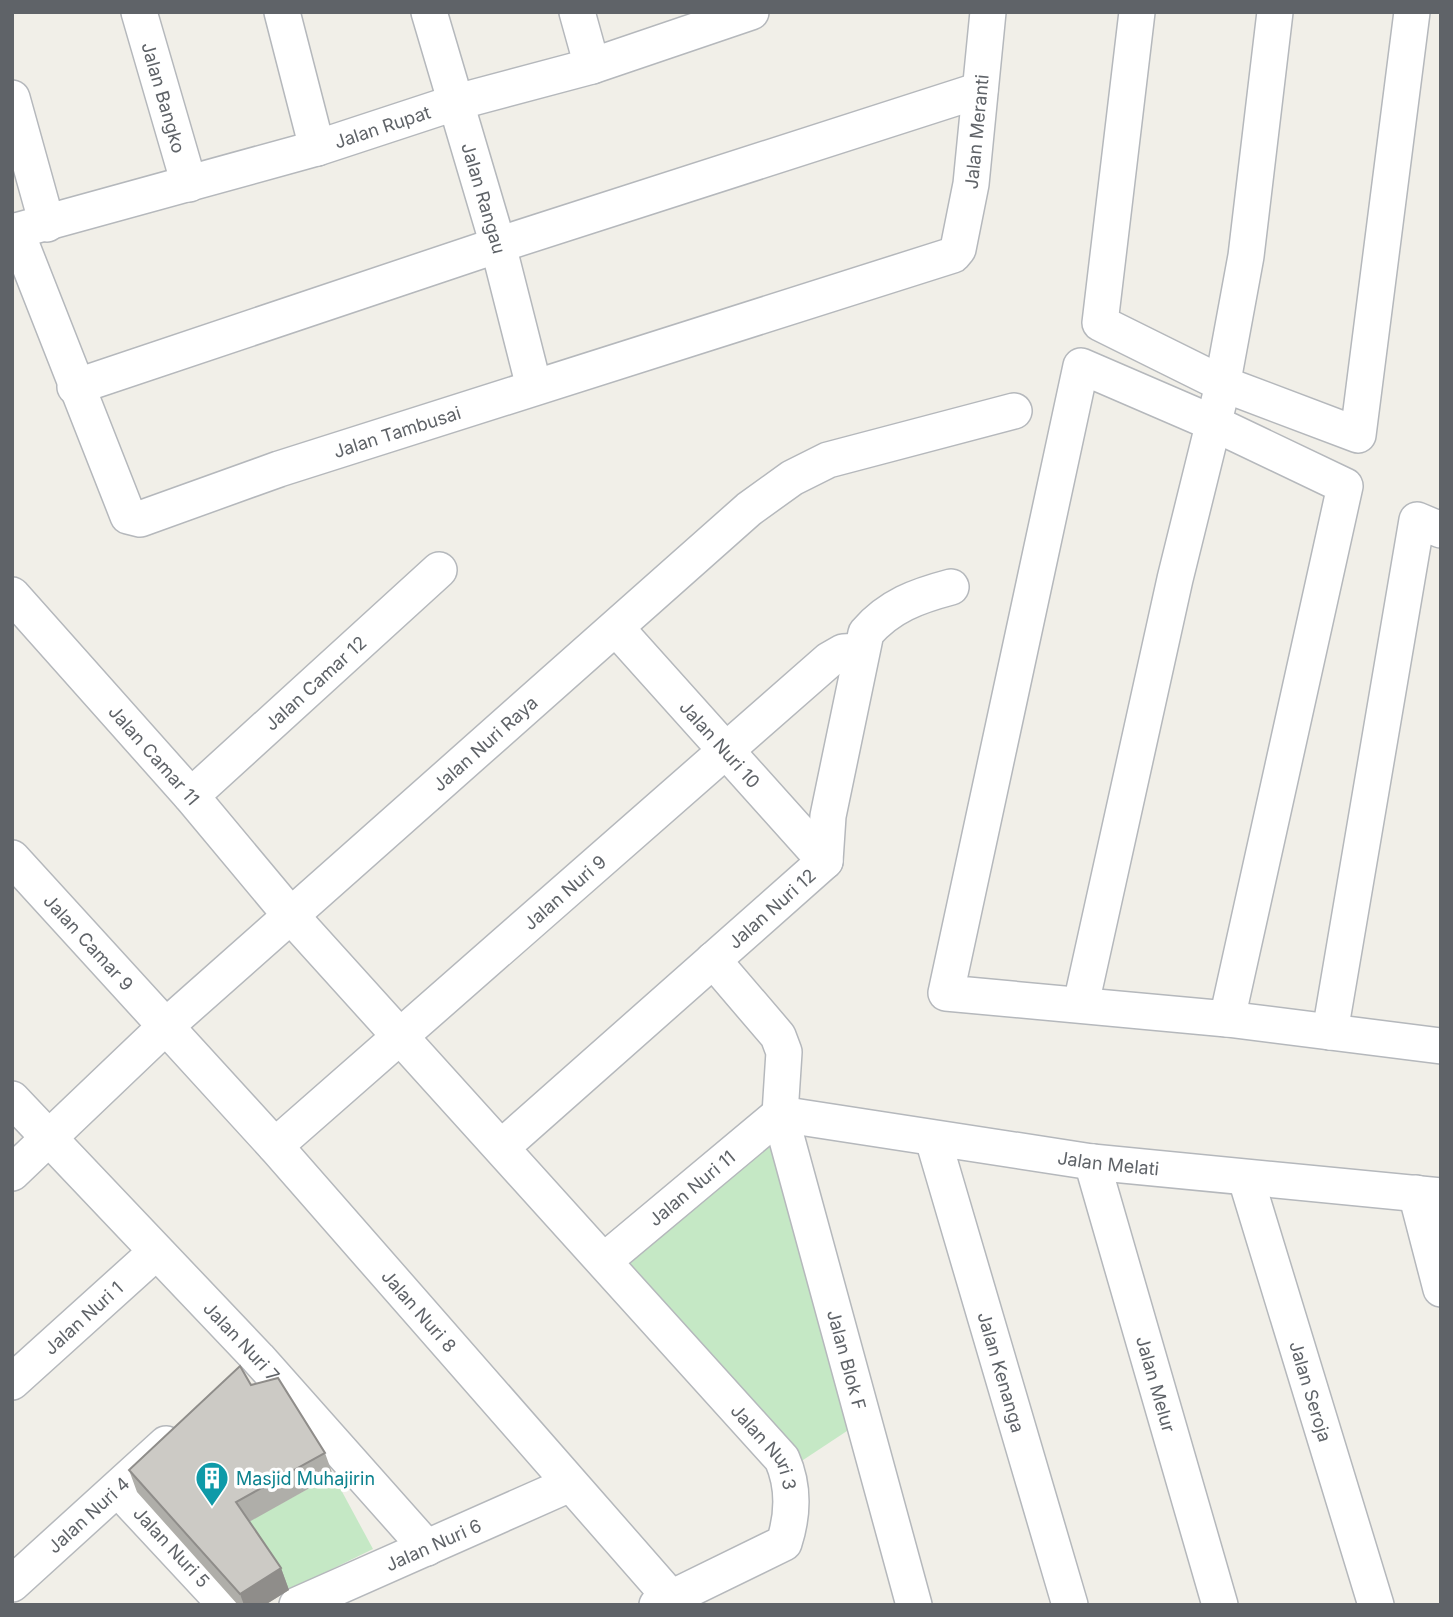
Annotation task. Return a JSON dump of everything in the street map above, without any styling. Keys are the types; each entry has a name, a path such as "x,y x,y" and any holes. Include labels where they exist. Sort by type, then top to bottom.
{"street":[{"name":"Jalan Bangko","path":"139,12 189,184"},
{"path":"282,12 317,148"},
{"name":"Jalan Rangau","path":"429,12 498,245 534,387"},
{"path":"577,12 592,66"},
{"name":"Jalan Meranti","path":"958,249 971,184 988,12"},
{"path":"1137,12 1100,323 1345,486 1227,1019"},
{"path":"1081,1004 1218,404 1246,256 1275,12"},
{"path":"1412,12 1358,435 1218,404 1081,366 946,993 1227,1019 1441,1046"},
{"name":"Jalan Rupat","path":"25,229 317,148 457,102 592,66 736,15"},
{"path":"75,387 498,245 980,90"},
{"name":"Jalan Tambusai","path":"12,98 25,229 75,387 128,516 140,519 279,469 947,258 958,249"},
{"name":"Jalan Nuri Raya","path":"12,1173 165,1027 749,509 792,478 828,460 1014,411"},
{"path":"1330,1032 1417,520 1441,530"},
{"name":"Jalan Camar 12","path":"191,796 439,570"},
{"name":"Jalan Nuri 12","path":"502,1147 825,861 828,816 866,633 887,612 915,596 951,587"},
{"name":"Jalan Camar 11","path":"12,595 191,796 292,917 604,1261"},
{"name":"Jalan Nuri 10","path":"616,628 825,861"},
{"name":"Jalan Nuri 9","path":"275,1146 724,748 829,660 843,652 861,651"},
{"name":"Jalan Camar 9","path":"12,858 165,1027"},
{"name":"Jalan Blok F","path":"713,960 778,1036 784,1052 780,1114 914,1605"},
{"name":"Jalan Nuri 8","path":"165,1027 275,1146 570,1484 664,1601"},
{"name":"Jalan Nuri 7","path":"12,1099 156,1252 248,1367 426,1548"},
{"name":"Jalan Melati","path":"780,1114 1092,1162 1429,1195"},
{"name":"Jalan Nuri 11","path":"604,1261 780,1114"},
{"name":"Jalan Kenanga","path":"933,1139 1070,1605"},
{"name":"Jalan Melur","path":"1092,1162 1220,1605"},
{"name":"Jalan Seroja","path":"1246,1179 1376,1605"},
{"path":"1429,1195 1441,1289"},
{"name":"Jalan Nuri 1","path":"12,1382 156,1252"},
{"name":"Jalan Nuri 3","path":"604,1261 782,1459 790,1477 790,1522 784,1543 664,1601"},
{"name":"Jalan Nuri 4","path":"12,1584 188,1424"},
{"name":"Jalan Nuri 6","path":"297,1605 570,1484"},
{"name":"Jalan Nuri 5","path":"118,1489 226,1605"},
{"path":"12,1593 22,1605"}],"green space":[{"path":"768,1136 850,1429 794,1466 619,1274"},
{"path":"333,1475 373,1549 289,1590 244,1524"}],"building":[{"name":"Masjid Muhajirin","path":"240,1366 251,1385 278,1378 325,1453 236,1502 281,1568 240,1594 129,1470"}],"place":[{"name":"Masjid Muhajirin","path":"212,1508"}]}
